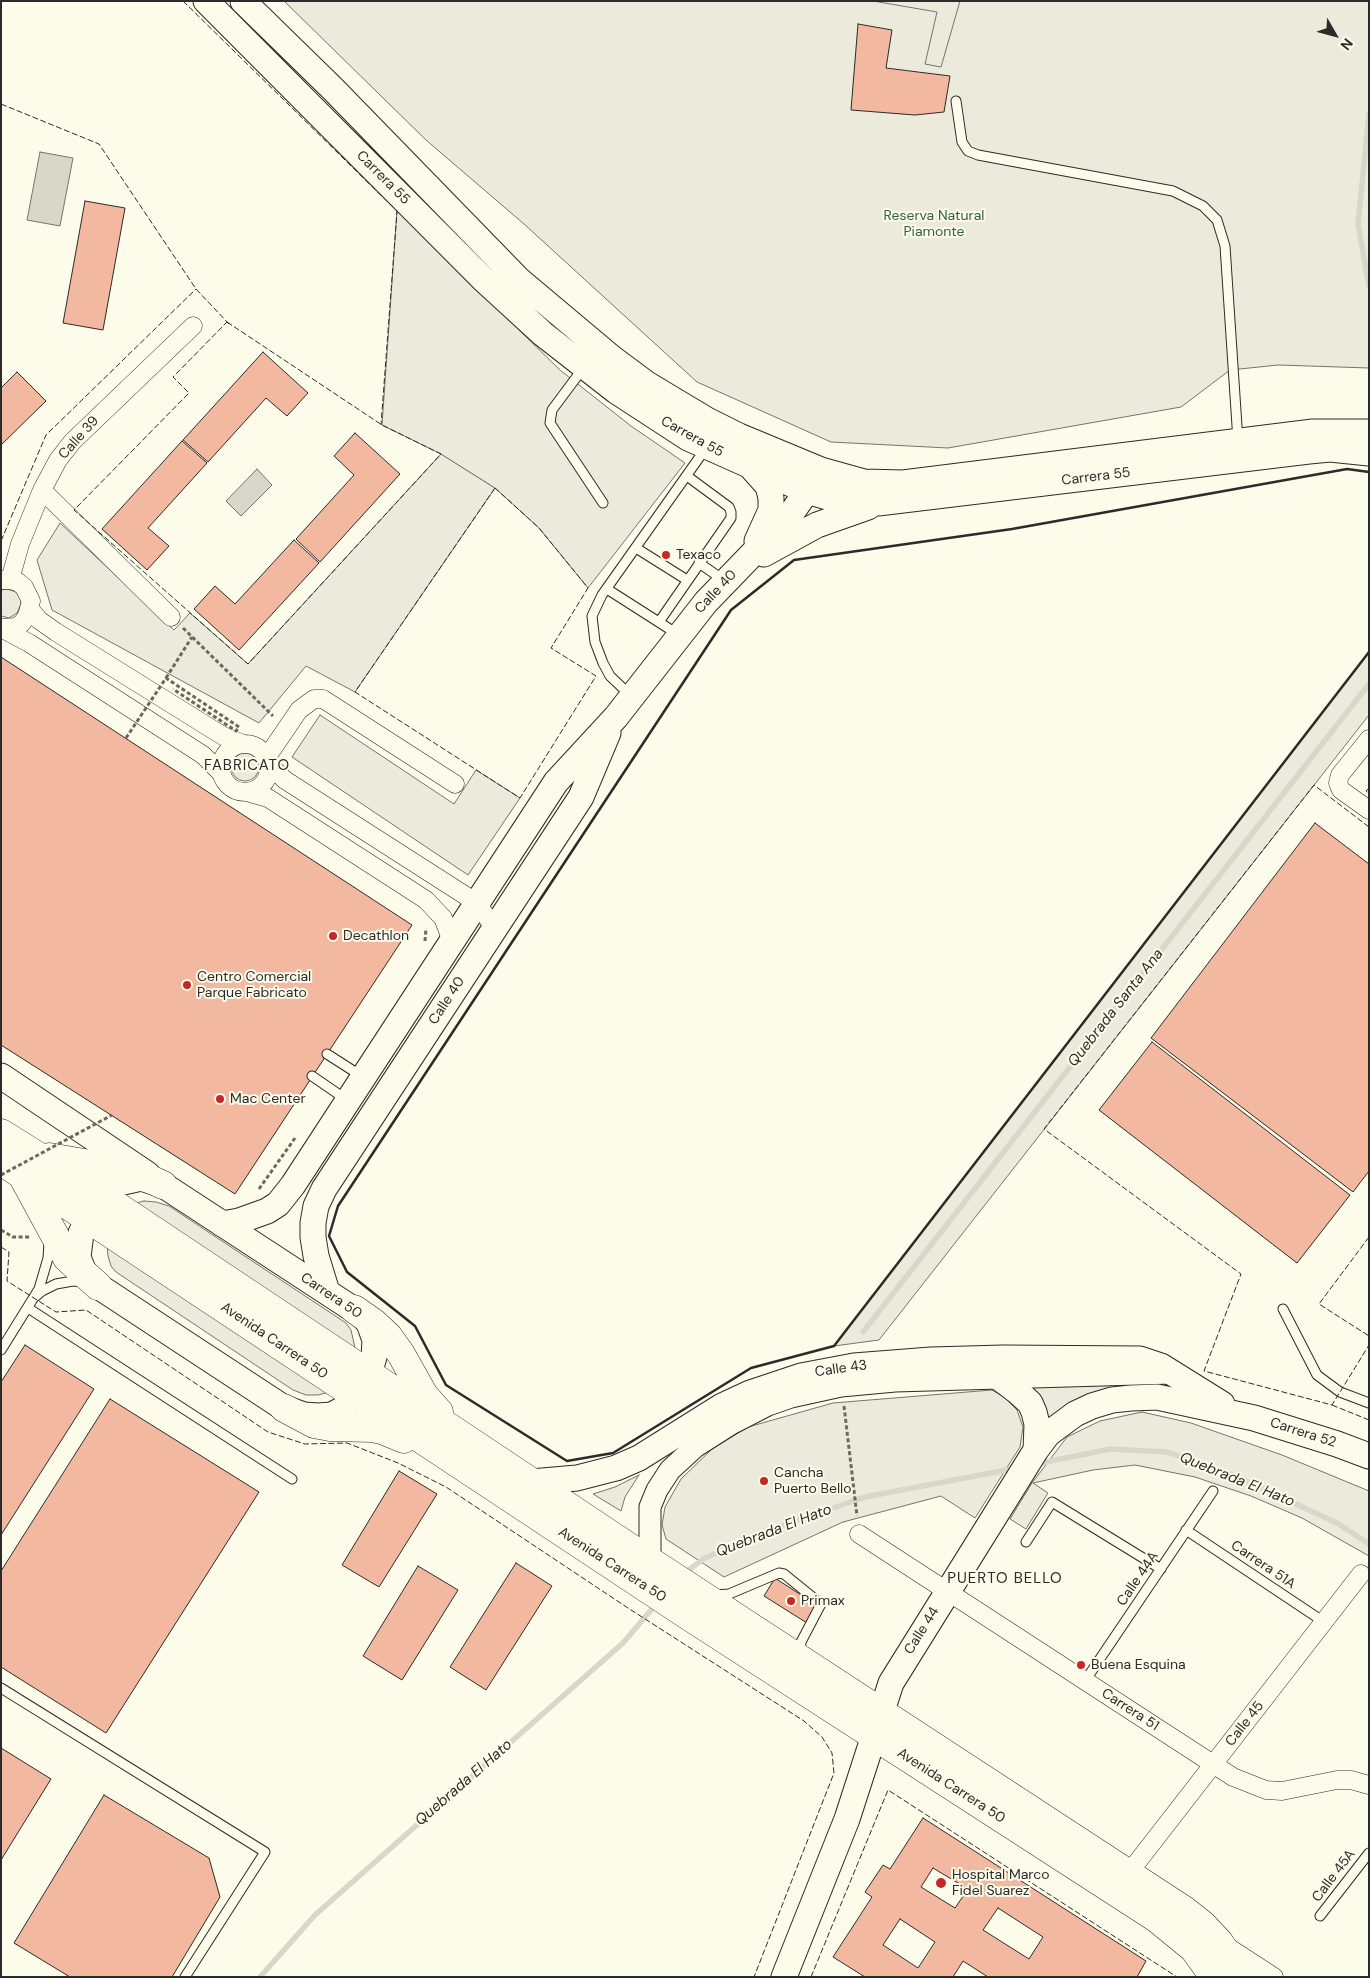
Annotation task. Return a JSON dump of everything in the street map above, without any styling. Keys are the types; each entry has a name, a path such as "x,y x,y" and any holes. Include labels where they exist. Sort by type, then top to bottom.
{"main road":[{"name":"Carrera 55","path":"206,1 506,302 543,334 585,367 664,423 706,448 807,492 834,499 878,503 1322,440"},
{"name":"Carrera 55","path":"244,1 333,89 518,279 598,346 647,384 707,420 739,436 820,470 864,482 903,483 1238,441 1322,440"},
{"path":"1322,440 1369,432"},
{"path":"1322,440 1369,454"},
{"path":"732,574 765,527 771,510 768,486 752,468"},
{"name":"Calle 40","path":"222,1224 257,1216 278,1204 293,1185 556,782 616,717 632,696 669,628 732,574 778,528 807,492 820,470"},
{"path":"732,574 817,525 878,503"},
{"name":"Calle 40","path":"327,1292 316,1256 313,1237 316,1206 324,1189 581,797 616,717"},
{"path":"1,1076 163,1185"},
{"name":"Avenida Carrera 50","path":"1,1133 15,1166 95,1207 464,1452 651,1572"},
{"path":"163,1185 125,1170 15,1166 42,1233 98,1286 284,1408 314,1424 330,1427 372,1428 464,1452"},
{"name":"Carrera 50","path":"95,1207 119,1183 141,1178 163,1185 354,1309 369,1323 375,1340 374,1357 362,1385"},
{"path":"95,1207 81,1233 78,1257 82,1270 98,1286"},
{"path":"354,1309 388,1336 401,1354 424,1395 435,1408 464,1452"},
{"name":"Calle 43","path":"531,1482 577,1478 616,1468 639,1458 722,1406 773,1384 828,1370 931,1360 1130,1358 1148,1361 1172,1373 1236,1414"},
{"path":"998,1377 1018,1392 1032,1408 1037,1424 1036,1450"},
{"path":"284,1408 304,1416 332,1414 345,1408 362,1385"},
{"name":"Calle 44","path":"784,1977 847,1819 891,1683 898,1668 1010,1490 1048,1434 1075,1414 1112,1400 1157,1398 1236,1414"},
{"name":"Carrera 52","path":"1236,1414 1294,1429 1369,1456"},
{"name":"Avenida Carrera 50","path":"464,1452 531,1482 697,1607 878,1724 1128,1874 1184,1910 1203,1925 1219,1942 1242,1977"},
{"name":"Avenida Carrera 50","path":"697,1607 800,1659 878,1724 1156,1918 1194,1949 1214,1977"}],"street":[{"name":"Calle 39","path":"6,580 49,474 72,442 192,326"},
{"name":"Carrera 55","path":"1322,440 1369,425"},
{"path":"42,490 171,617"},
{"path":"1,628 16,627 27,616 31,601 24,587 6,580"},
{"path":"30,609 39,620 56,632 223,736 241,743 257,746 263,750 268,761 285,780 477,903 495,929"},
{"path":"1,628 203,755 222,774"},
{"path":"247,792 254,790 266,780 268,761 286,729 306,703 314,699 324,700 455,784"},
{"path":"1369,739 1340,775 1338,783 1341,790 1369,810"},
{"path":"241,743 234,746 223,758 222,774 225,782 231,788 268,798 426,900 443,918 452,941"},
{"name":"Calle 43","path":"651,1572 650,1507 657,1490 666,1477 682,1457 694,1447 742,1418 768,1405 791,1397 841,1386 896,1381 1172,1373"},
{"name":"Carrera 51","path":"858,1527 946,1592 1233,1777 1251,1786 1266,1790 1282,1791 1337,1780 1351,1780 1369,1785"},
{"name":"Calle 45","path":"1128,1874 1362,1574"},
{"path":"1219,1942 1274,1977"}],"lane":[{"path":"956,100 962,142 968,151 978,156 1173,191 1203,206 1217,220 1225,246 1238,441"},
{"path":"585,367 552,410 550,424 603,503"},
{"path":"632,696 610,676 603,663 595,642 592,616 607,589 706,448"},
{"path":"607,589 669,628 687,580 731,518 729,507 687,476"},
{"path":"636,548 687,580"},
{"path":"699,563 732,574"},
{"path":"327,1054 364,1077"},
{"path":"312,1076 348,1100"},
{"path":"1,1350 34,1298 48,1258 42,1233"},
{"path":"34,1298 42,1291 63,1282 83,1282 98,1286"},
{"path":"28,1308 292,1479"},
{"path":"1283,1309 1317,1375 1340,1392 1369,1403"},
{"name":"Calle 44A","path":"1085,1682 1213,1491"},
{"path":"1026,1542 1052,1502 1161,1569"},
{"name":"Carrera 51A","path":"1186,1530 1324,1622"},
{"path":"697,1607 779,1573 784,1574 821,1604 801,1642 800,1659"},
{"path":"1,1688 265,1852 185,1977"},
{"name":"Calle 45A","path":"1320,1916 1369,1853"}],"path":[{"path":"171,617 286,729"},
{"path":"126,738 192,637"},
{"path":"166,678 239,727 236,731 173,689"},
{"path":"15,1166 112,1115"},
{"path":"1,1230 13,1238 42,1233"},
{"path":"842,1397 858,1527"}],"green space":[{"name":"Reserva Natural Piamonte","path":"284,1 1369,1 1369,368 1278,365 1230,370 1181,407 948,448 831,442 697,382 524,224 426,140"},
{"path":"441,454 495,488 355,692 306,666 259,723 52,610 37,560 60,523 174,630 190,613 248,664"},
{"path":"7,589 16,592 21,599 17,613 9,618 1,616 1,590"},
{"path":"1369,652 1369,715 879,1340 834,1346"},
{"path":"320,715 454,804 476,770 520,798 468,875 292,757"},
{"path":"245,753 255,757 259,767 255,777 245,781 235,777 231,767 235,757"},
{"path":"144,1201 169,1206 346,1323 351,1330 356,1352 132,1204"},
{"path":"107,1244 329,1392 318,1395 306,1395 293,1390 116,1272 111,1266"},
{"path":"1103,1383 1155,1384 1182,1391 1041,1432 1031,1386"},
{"path":"992,1390 1004,1397 1017,1410 1023,1427 1020,1447 975,1518 941,1496 843,1522 724,1577 666,1539 662,1525 665,1507 681,1479 712,1449 748,1427 833,1403"},
{"path":"1142,1412 1191,1423 1282,1455 1369,1491 1369,1556 1302,1518 1251,1496 1195,1477 1135,1465 1093,1470 1033,1483 1048,1493 1026,1529 1010,1519 1032,1483 1067,1437 1100,1421"},
{"path":"639,1475 625,1497 621,1511 593,1494 615,1487"}],"shaded area":[{"path":"873,1 960,1 941,67 925,64 937,12"},
{"path":"40,152 73,158 60,226 27,220"},
{"path":"397,211 560,370 631,426 685,463 588,588 539,528 495,488 441,454 382,425"},
{"path":"257,469 272,485 241,516 226,501"}],"building":[{"path":"858,24 892,30 886,68 950,76 944,112 915,115 851,110"},
{"path":"85,201 125,208 103,330 63,323"},
{"path":"263,352 308,393 287,416 266,398 208,462 183,440"},
{"path":"17,372 46,401 1,445 1,388"},
{"path":"355,433 400,474 320,562 296,539 354,475 334,456"},
{"path":"182,441 207,463 148,528 169,546 147,570 102,529"},
{"path":"294,540 319,563 239,650 194,609 215,586 235,604"},
{"name":"Centro Comercial Parque Fabricato","path":"1,657 412,925 235,1194 1,1045"},
{"path":"1315,823 1369,864 1369,1171 1353,1192 1151,1038"},
{"path":"1152,1042 1350,1195 1297,1263 1099,1110"},
{"path":"25,1345 94,1389 1,1535 1,1382"},
{"path":"110,1399 259,1492 106,1733 1,1667 1,1571"},
{"path":"399,1471 437,1494 379,1587 342,1565"},
{"path":"516,1563 552,1586 486,1690 450,1667"},
{"path":"418,1566 458,1590 402,1680 363,1656"},
{"name":"Primax","path":"775,1578 818,1606 807,1623 764,1596"},
{"path":"1,1748 51,1779 1,1860"},
{"path":"104,1795 209,1858 220,1897 172,1977 70,1977 14,1943"},
{"name":"Hospital Marco Fidel Suarez","path":"923,1818 1146,1961 1137,1977 988,1977 963,1961 953,1977 865,1977 833,1957 872,1897 865,1892 883,1865 890,1869","holes":["933,1868 968,1889 955,1908 921,1887","998,1908 1043,1937 1029,1959 983,1930","900,1919 935,1942 918,1968 883,1945"]}],"waterway":[{"name":"Quebrada Santa Ana","path":"1369,114 1358,224 1369,286"},
{"name":"Quebrada Santa Ana","path":"863,1332 1369,684"},
{"name":"Quebrada El Hato","path":"1036,1464 1110,1449 1167,1452 1233,1475 1337,1523 1369,1544"},
{"name":"Quebrada El Hato","path":"683,1574 705,1558 767,1531 865,1497 1017,1468"},
{"name":"Quebrada El Hato","path":"260,1977 315,1915 623,1643 657,1603"}],"fence":[{"path":"183,1 397,211 381,425"},
{"path":"1,104 99,144 196,289 229,324"},
{"path":"1,541 46,435 196,289"},
{"path":"227,322 382,425 441,454 248,664 74,510 189,393 173,377 227,322"},
{"path":"495,488 539,528 588,588 551,648 596,676 520,798 355,692 495,488"},
{"path":"1369,827 1314,785 1044,1129 1241,1274 1204,1371 1332,1405 1369,1345"},
{"path":"1369,788 1366,791 1369,793"},
{"path":"1369,1237 1319,1304 1369,1336"},
{"path":"1,1247 9,1252 7,1281 56,1312 86,1310 268,1432 305,1444 347,1443 398,1463 446,1487 628,1608 804,1721 822,1737 832,1753 834,1773 754,1977"},
{"path":"1332,1405 1369,1420"},
{"path":"811,1977 888,1790 1177,1977"}],"wall":[{"path":"1369,472 1347,469 1012,529 794,560 731,610 338,1206 329,1236 347,1272 415,1326 446,1385 567,1461 613,1453 751,1368 834,1346 1369,652"}],"place":[{"name":"Texaco","path":"666,555"},
{"name":"Decathlon","path":"333,936"},
{"name":"Centro Comercial Parque Fabricato","path":"187,985"},
{"name":"Mac Center","path":"220,1099"},
{"name":"Cancha Puerto Bello","path":"764,1481"},
{"name":"Primax","path":"791,1601"},
{"name":"Buena Esquina","path":"1081,1665"},
{"name":"Hospital Marco Fidel Suarez","path":"941,1883"}],"district":[{"name":"FABRICATO","path":"247,766"},
{"name":"PUERTO BELLO","path":"1005,1579"}]}
